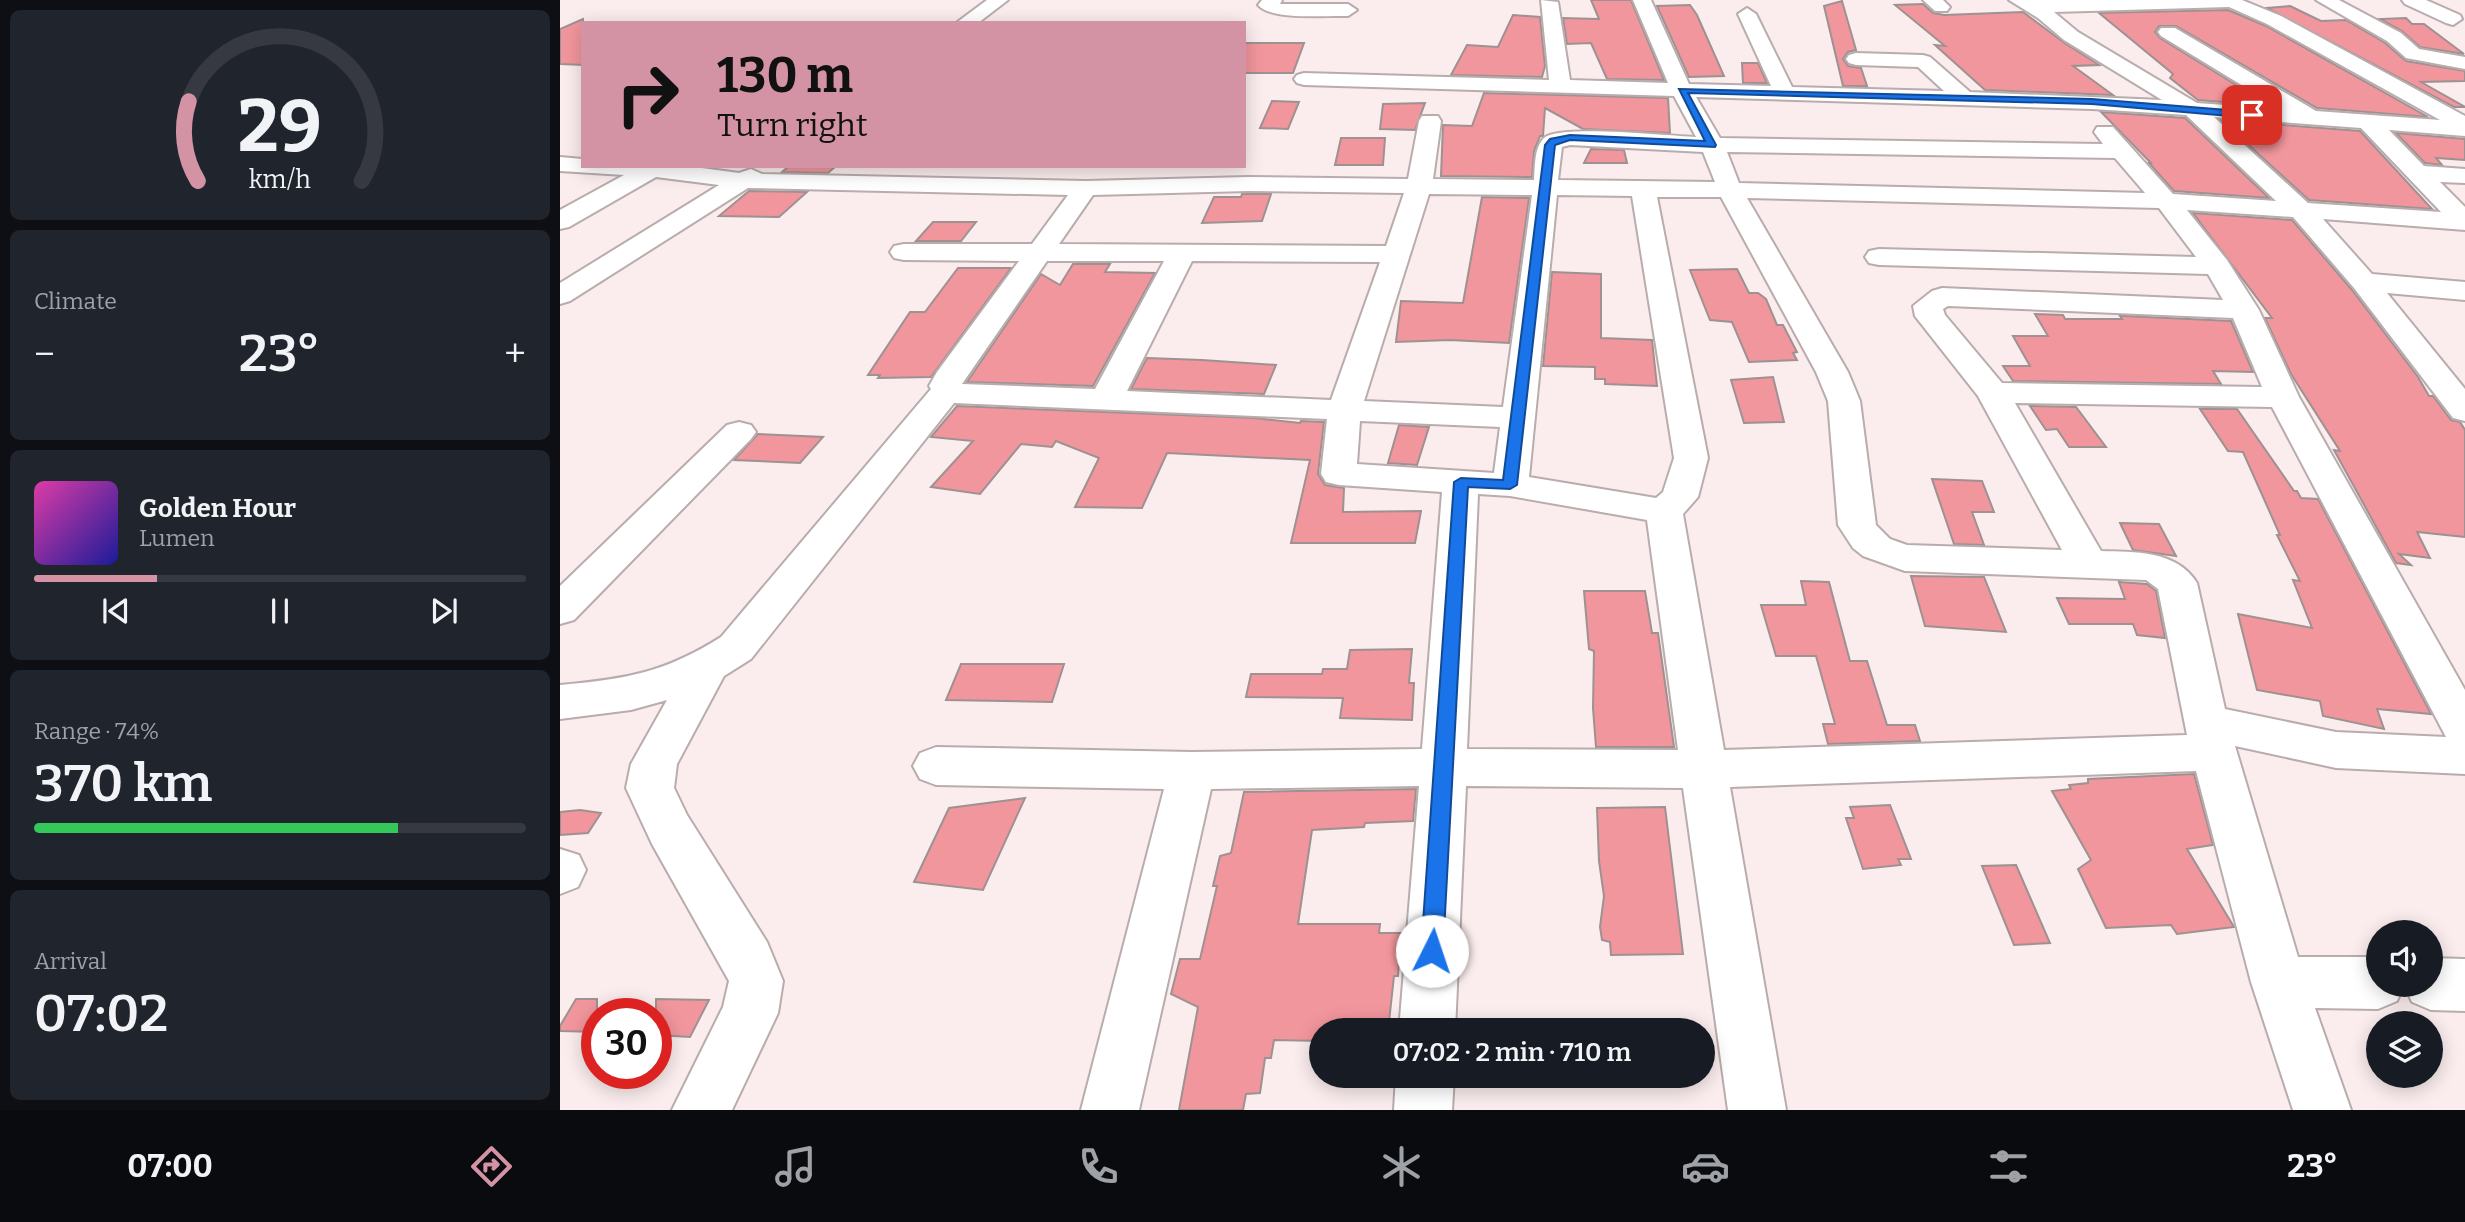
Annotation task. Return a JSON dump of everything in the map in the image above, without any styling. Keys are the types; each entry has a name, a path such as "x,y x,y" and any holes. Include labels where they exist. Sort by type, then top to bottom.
{"street":[{"path":"968,21 999,0"},
{"path":"1273,0 1267,5 1276,9 1348,10"},
{"path":"1642,0 1682,90 1712,145 1730,190 1832,372 1844,401 1857,524 1864,540 1877,549 1905,558 2090,566 2140,565 2159,570 2177,583 2210,737 2278,982 2322,1110"},
{"path":"2325,0 2387,33 2413,54 2465,63"},
{"path":"2411,0 2453,19"},
{"path":"2026,4 2229,1 2274,20 2465,127"},
{"path":"1549,2 1561,88"},
{"path":"2026,4 2071,36 2193,110 2301,210 2364,282 2465,411"},
{"path":"1747,15 1785,94"},
{"path":"2168,32 2315,120"},
{"path":"2387,33 2465,37"},
{"path":"1856,59 1923,61 1966,100"},
{"path":"1304,79 2077,102 2315,120 2465,127"},
{"path":"2077,102 2166,201 2217,265 2244,310 2283,397 2465,730"},
{"path":"1430,121 1419,187 1344,411 1339,474 1510,485 1664,511"},
{"path":"2369,123 2465,221"},
{"path":"1510,485 1550,145 1561,139 1712,145 2121,151"},
{"path":"560,164 581,166"},
{"path":"633,168 1086,188 1248,184 1730,190 2166,201 2465,221"},
{"path":"560,221 652,169"},
{"path":"2416,173 2465,176"},
{"path":"560,295 754,174"},
{"path":"1086,188 948,379 945,386 947,390 953,394 1518,418"},
{"path":"1643,189 1691,458 1680,497 1664,511"},
{"path":"904,252 1396,254"},
{"path":"1106,400 1182,254"},
{"path":"1880,257 2217,265"},
{"path":"2364,282 2465,290"},
{"path":"2090,566 1993,393 1930,317 1928,306 1942,297 2244,310"},
{"path":"560,702 628,696 706,669 736,648 947,390"},
{"path":"1993,393 2283,397"},
{"path":"563,603 739,432"},
{"path":"1428,1018 1461,482"},
{"path":"1664,511 1757,1110"},
{"path":"701,1110 750,1013 756,981 748,960 669,829 650,788 654,764 706,669"},
{"path":"936,766 1192,771 1444,767 1702,769 2210,737 2336,750 2465,756"},
{"path":"1110,1110 1192,771"},
{"path":"2278,982 2366,983"},
{"path":"2443,984 2465,985"},
{"path":"1423,1110 1424,1088"}],"building":[{"path":"1591,0 1631,0 1664,80 1607,79 1591,43 1567,44 1563,18 1599,19"},
{"path":"1842,1 1856,50 1848,52 1843,59 1848,66 1861,68 1867,86 1843,86 1824,6"},
{"path":"1923,4 1933,13 1944,15 2023,12 2099,65 2073,66 2113,95 1985,90 1935,45 1945,46 1895,5"},
{"path":"1690,5 1724,76 1689,77 1657,6"},
{"path":"2290,6 2321,21 2346,20 2385,43 2406,61 2465,71 2465,81 2421,82 2465,107 2454,107 2267,8"},
{"path":"2228,10 2266,26 2428,117 2317,108 2176,26 2159,26 2155,32 2160,38 2270,106 2198,100 2170,78 2173,74 2099,13"},
{"path":"1513,15 1540,17 1545,66 1542,77 1451,75 1467,45 1498,47"},
{"path":"2406,18 2412,24 2424,24 2464,54 2420,47 2402,31 2380,19"},
{"path":"583,19 581,65 560,64 560,29"},
{"path":"1246,43 1304,43 1293,73 1246,73"},
{"path":"1742,63 1758,63 1767,83 1743,83"},
{"path":"1484,93 1668,98 1670,133 1583,129 1545,108 1543,136 1540,136 1534,151 1532,177 1441,176 1443,125 1472,126"},
{"path":"1272,101 1299,102 1288,129 1260,128"},
{"path":"1425,103 1415,130 1380,129 1383,104"},
{"path":"2101,112 2185,118 2269,198 2174,191 2151,163"},
{"path":"2221,120 2360,131 2432,209 2309,200"},
{"path":"2396,133 2465,139 2465,160 2436,158 2442,165 2425,163"},
{"path":"1341,138 1385,138 1383,165 1335,165"},
{"path":"1591,149 1624,150 1627,163 1584,163"},
{"path":"787,168 834,168 828,173 782,172"},
{"path":"749,191 807,192 779,217 719,216"},
{"path":"1242,194 1271,194 1262,221 1202,223 1214,197 1241,197"},
{"path":"1482,197 1529,198 1509,343 1450,340 1396,342 1401,301 1463,303"},
{"path":"2193,213 2292,220 2352,290 2418,377 2429,396 2433,396 2451,420 2460,422 2465,430 2465,537 2417,532 2430,558 2399,554 2411,565 2396,563 2334,450 2340,451 2291,374 2265,318 2272,318"},
{"path":"933,222 976,222 961,241 916,241"},
{"path":"1073,264 1110,264 1105,272 1155,273 1093,386 967,382 1041,274 1060,285"},
{"path":"958,268 1011,268 931,377 878,378 880,375 868,375 910,312 925,312"},
{"path":"1737,269 1749,293 1758,293 1766,299 1777,325 1783,325 1797,352 1793,353 1797,360 1749,362 1732,322 1710,320 1690,270"},
{"path":"1552,272 1601,274 1601,338 1652,340 1657,386 1605,384 1605,379 1595,379 1595,367 1543,366"},
{"path":"2035,314 2063,315 2065,319 2122,319 2120,316 2125,316 2231,321 2253,372 2213,371 2221,384 2013,381 2003,366 2030,366 2013,336 2048,336"},
{"path":"1147,358 1276,365 1264,394 1131,389"},
{"path":"1773,377 1784,422 1744,423 1731,380"},
{"path":"957,406 1324,422 1318,474 1325,485 1344,488 1343,512 1421,511 1415,543 1291,543 1310,460 1167,453 1142,508 1075,507 1099,458 1056,441 1052,447 1021,444 980,494 931,487 973,441 931,437"},
{"path":"2030,406 2076,407 2106,447 2069,447 2057,429 2046,430"},
{"path":"2200,409 2237,409 2294,491 2297,491 2301,498 2318,499 2431,714 2377,709 2384,729 2323,716 2320,701 2257,690 2238,614 2312,628 2293,580 2300,581 2277,535 2280,535 2243,452 2228,451"},
{"path":"1399,425 1429,427 1417,465 1388,463"},
{"path":"758,434 823,437 800,463 734,460"},
{"path":"1932,479 1982,481 1994,512 1972,512 1984,545 1954,544"},
{"path":"2120,523 2159,524 2176,556 2133,550"},
{"path":"1911,576 1984,577 2006,632 1925,626"},
{"path":"1801,581 1829,582 1850,661 1867,661 1887,725 1915,725 1920,741 1828,744 1823,724 1835,724 1816,656 1776,656 1761,605 1806,605"},
{"path":"2119,582 2147,584 2156,591 2165,638 2137,635 2133,624 2069,624 2057,598 2125,599"},
{"path":"1584,591 1645,591 1652,633 1658,633 1674,747 1596,747 1593,708 1594,651 1589,649"},
{"path":"1412,649 1409,683 1414,683 1412,720 1340,718 1343,698 1246,697 1251,674 1322,674 1323,669 1347,669 1350,650"},
{"path":"961,664 1064,664 1052,702 946,700"},
{"path":"2194,774 2213,845 2187,849 2234,927 2177,934 2171,925 2106,928 2078,869 2091,860 2052,791 2071,789 2069,785 2088,783 2088,779"},
{"path":"1416,789 1413,821 1365,823 1364,827 1312,830 1298,924 1380,924 1379,933 1401,933 1398,976 1394,976 1389,1018 1309,1018 1309,1041 1274,1040 1271,1058 1265,1058 1260,1093 1246,1094 1243,1110 1179,1110 1198,1007 1171,994 1180,959 1200,959 1217,886 1213,886 1220,856 1231,853 1244,792"},
{"path":"1025,798 983,890 914,882 949,808"},
{"path":"1890,805 1911,859 1898,859 1901,865 1863,869 1846,818 1854,818 1850,807"},
{"path":"1665,807 1683,954 1611,955 1610,942 1602,940 1600,927 1604,896 1599,861 1597,808"},
{"path":"580,810 601,813 588,833 560,835 560,812"},
{"path":"2016,865 2050,943 2014,945 1982,866"},
{"path":"576,999 581,999 581,1032 560,1031 560,1026"},
{"path":"672,999 709,1000 690,1037 672,1036"}],"route":[{"path":"1432,951 1461,482 1510,485 1550,145 1554,141 1570,138 1712,145 1682,90 2092,102 2252,115"}]}
